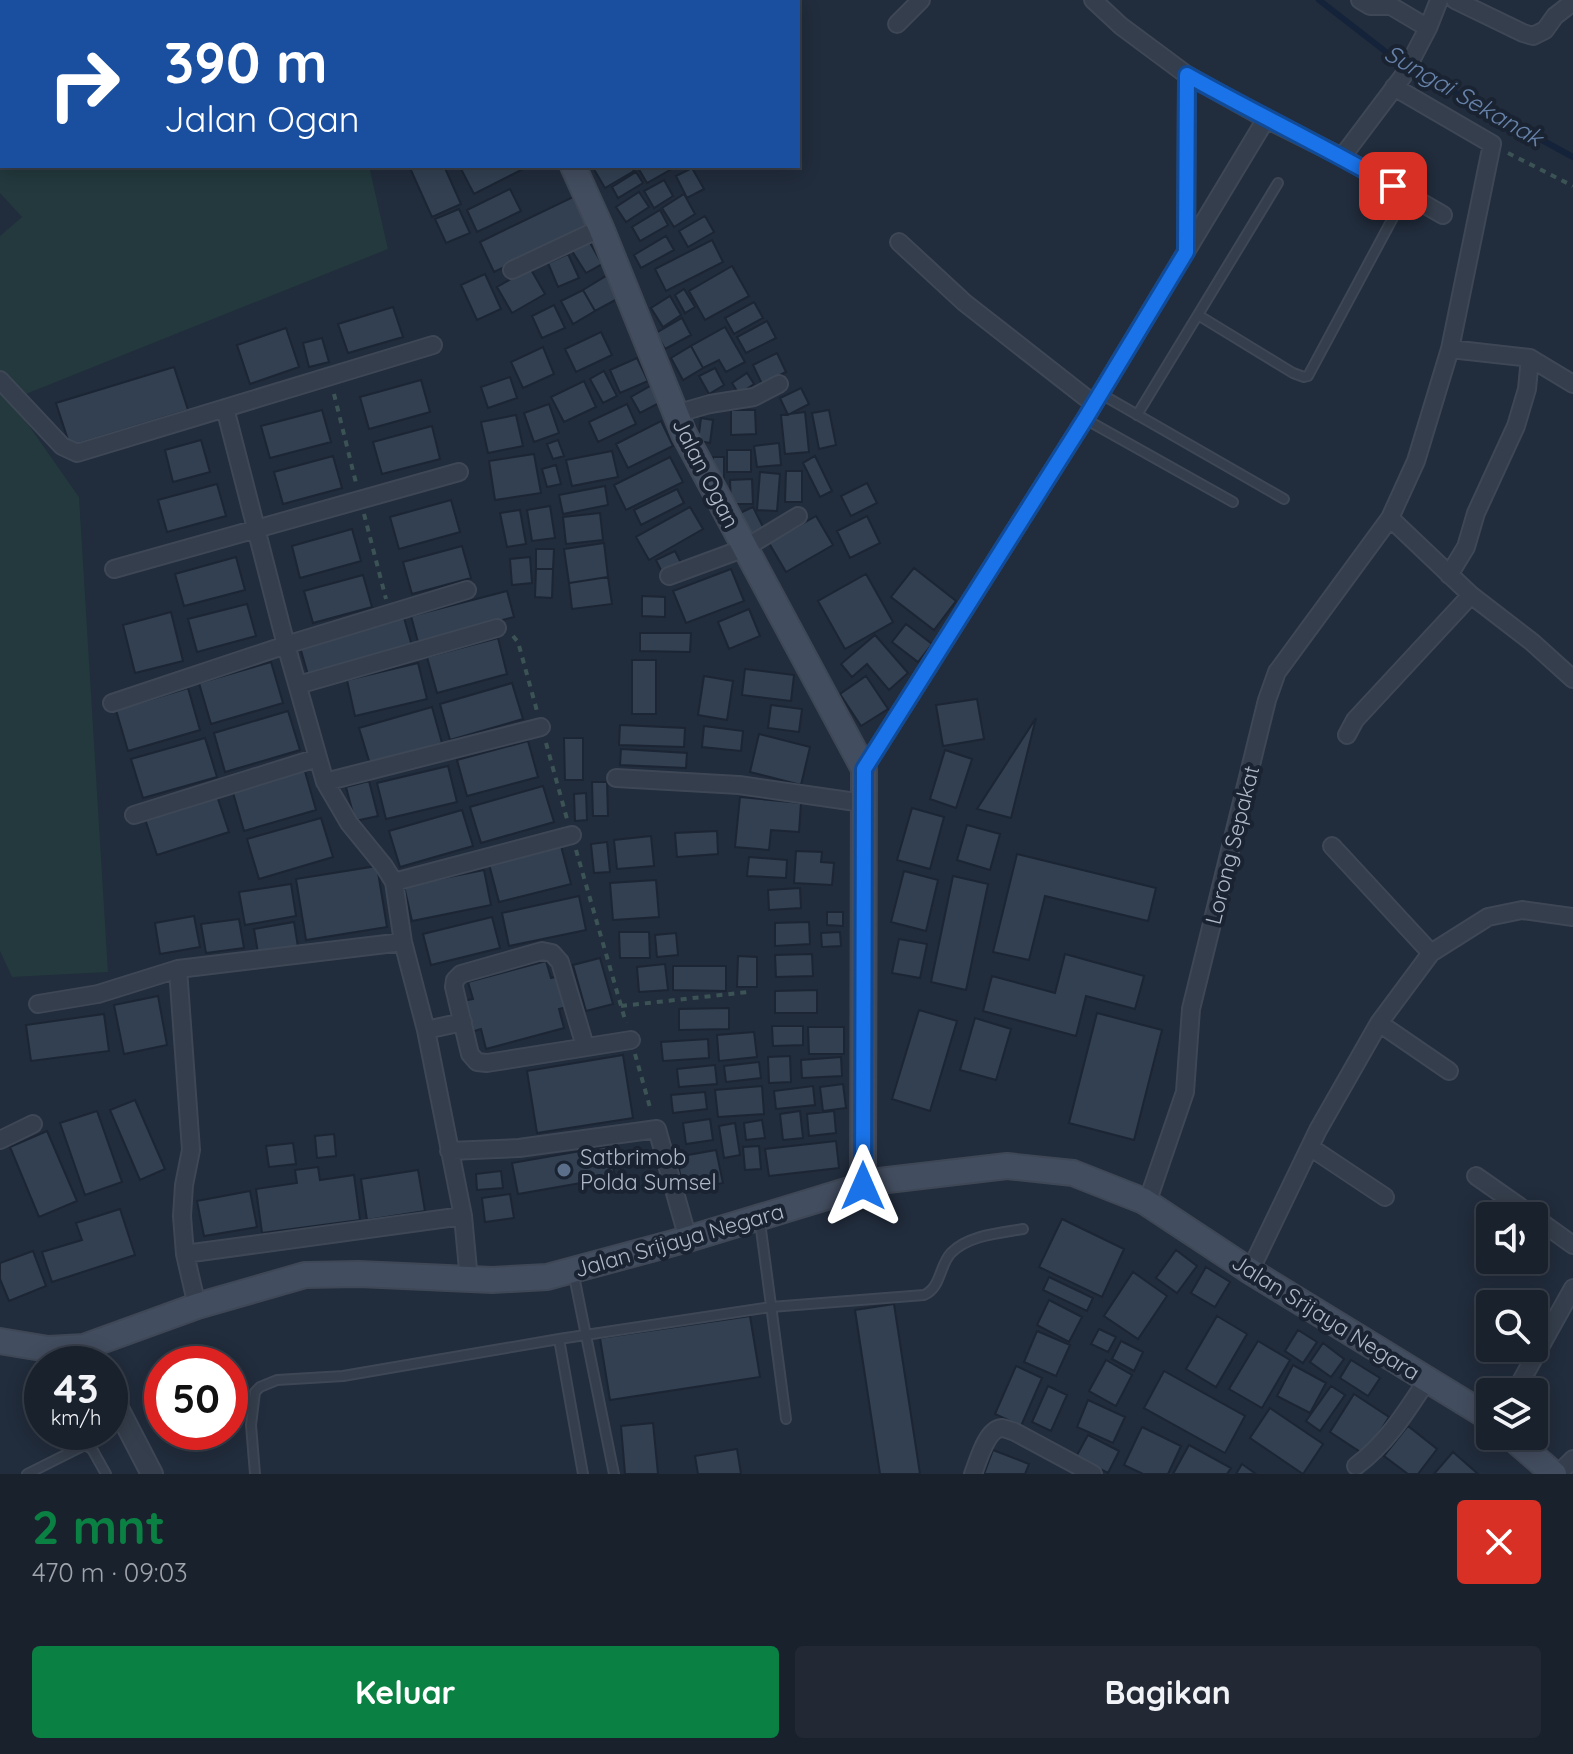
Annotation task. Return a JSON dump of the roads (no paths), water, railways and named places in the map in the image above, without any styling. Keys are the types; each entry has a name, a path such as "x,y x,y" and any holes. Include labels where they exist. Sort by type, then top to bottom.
{"main road":[{"name":"Jalan Ogan","path":"574,168 684,434 864,769 863,1186"},
{"name":"Jalan Srijaya Negara","path":"109,1346 197,1306 305,1275 359,1274 469,1280 547,1277 688,1239 879,1181 1007,1166 1073,1173 1147,1203 1250,1271 1476,1410"},
{"name":"Jalan Srijaya Negara","path":"0,1341 30,1346"},
{"path":"1527,1450 1556,1474"}],"street":[{"path":"897,24 921,0"},
{"path":"1093,0 1121,26 1187,75 1342,157 1443,215"},
{"path":"1360,0 1370,6 1391,6 1428,28"},
{"path":"1342,157 1398,82 1428,28 1439,0"},
{"path":"1455,0 1533,36 1545,30 1555,16 1573,2"},
{"path":"1186,252 1187,75"},
{"name":"Lorong Sepakat","path":"1147,1203 1185,1092 1191,1009 1267,700 1277,672 1390,518 1416,461 1450,349 1492,144 1398,82"},
{"path":"864,769 1093,405 1266,119"},
{"path":"512,270 601,228"},
{"path":"899,242 965,303 1093,405"},
{"path":"2,382 62,446 77,453 433,345"},
{"path":"1450,349 1530,358 1573,384"},
{"path":"1449,575 1466,547 1476,513 1516,426 1527,389 1530,358"},
{"path":"675,414 710,404 754,397 779,384"},
{"path":"225,408 325,782 349,823 394,882 403,942 426,1030 463,1216 469,1280"},
{"path":"114,569 459,472"},
{"path":"669,576 745,548 798,516"},
{"path":"1390,518 1471,595 1532,642 1573,679"},
{"path":"112,703 286,645 467,590"},
{"path":"1347,735 1355,720 1471,595"},
{"path":"298,685 497,628"},
{"path":"325,782 541,727"},
{"path":"134,815 317,758"},
{"path":"616,778 739,785 863,803"},
{"path":"394,882 572,835"},
{"path":"1332,846 1431,953"},
{"path":"1250,1271 1310,1147 1379,1023 1431,953 1488,917 1522,910 1573,917"},
{"path":"38,1004 98,994 178,969 403,942"},
{"path":"585,1046 560,962 552,953 542,951 461,974 455,980 470,1054 477,1062 487,1063 631,1040"},
{"path":"178,969 191,1150 182,1216 185,1254 197,1306"},
{"path":"426,1030 463,1022"},
{"path":"1379,1023 1449,1071"},
{"path":"0,1140 33,1124"},
{"path":"449,1151 519,1148 657,1129 688,1239"},
{"path":"1310,1147 1385,1197"},
{"path":"1476,1176 1513,1202"},
{"path":"185,1254 463,1216"},
{"path":"1548,1227 1573,1245"},
{"path":"1523,1378 1573,1288"},
{"path":"1356,1466 1374,1452 1399,1422 1427,1380"},
{"path":"973,1474 990,1434 1003,1427 1093,1474"},
{"path":"128,1428 152,1474"},
{"path":"1556,1474 1573,1459"}],"lane":[{"path":"1137,415 1278,183"},
{"path":"1198,315 1293,373 1308,376 1395,214"},
{"path":"1093,405 1137,415 1284,499"},
{"path":"1093,405 1233,502"},
{"path":"760,1217 786,1419"},
{"path":"255,1474 251,1425 255,1392 277,1380 343,1376 771,1307 924,1295 931,1291 943,1265 962,1245 983,1236 1023,1229"},
{"path":"573,1270 614,1474"},
{"path":"559,1339 583,1474"},
{"path":"27,1474 85,1445 92,1449 106,1474"}],"waterway":[{"name":"Sungai Sekanak","path":"1319,0 1399,62 1573,157"}],"place":[{"name":"Satbrimob Polda Sumsel","path":"564,1170"}]}
